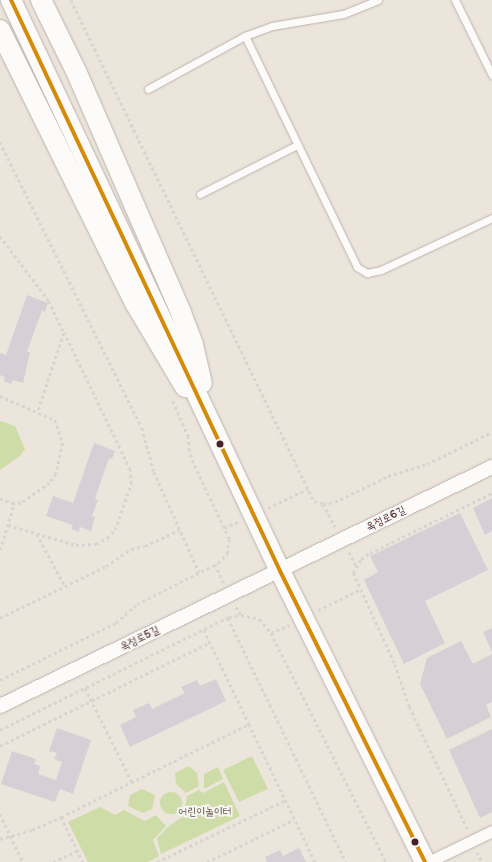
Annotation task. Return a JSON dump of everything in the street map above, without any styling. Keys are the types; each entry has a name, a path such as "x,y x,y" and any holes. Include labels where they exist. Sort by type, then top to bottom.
{"main road":[{"path":"11,0 210,418 280,571 426,862"},
{"path":"41,0 76,71 181,313 193,345 210,418"},
{"path":"0,30 152,335 177,378 210,418"}],"street":[{"name":"옥정로6길","path":"280,571 492,467"},
{"name":"옥정로5길","path":"0,706 280,571"},
{"path":"426,862 492,831"}],"lane":[{"path":"148,89 245,36 272,26 343,14 378,0"},
{"path":"455,0 492,75"},
{"path":"245,36 297,146 357,267 361,271 368,273 381,270 492,218"},
{"path":"200,194 297,146"}],"path":[{"path":"71,0 314,501 323,504 335,502 388,476 427,464 492,432"},
{"path":"0,142 142,428 154,472 199,572"},
{"path":"0,236 49,301 130,470 131,484 115,530 107,538 96,544 76,545 8,525"},
{"path":"38,411 64,333"},
{"path":"0,396 38,411 55,420 63,443 62,455 56,474 50,483 21,503 14,504 0,499"},
{"path":"0,680 116,623 149,597 222,560 230,547 229,539 189,452 188,438 172,399"},
{"path":"469,834 409,707 394,663 353,573 361,559 370,553 492,493"},
{"path":"0,550 14,504"},
{"path":"0,618 106,566 131,549 145,546 180,530"},
{"path":"37,533 65,586"},
{"path":"0,730 228,618 240,615 260,619 272,633 386,862"},
{"path":"228,618 346,862"},
{"path":"204,630 293,820 315,862"},
{"path":"0,746 210,642"},
{"path":"85,688 132,782"},
{"path":"0,838 32,830 61,817 249,724"},
{"path":"157,862 284,801"},
{"path":"0,814 23,862"},
{"path":"61,817 83,862"},
{"path":"207,862 293,820"},
{"path":"476,848 482,862"},
{"path":"54,862 78,851"}],"green space":[{"path":"0,421 15,426 25,449 20,456 0,470"},
{"path":"252,756 268,789 239,802 223,770"},
{"path":"189,766 197,773 199,786 186,793 176,784 175,773"},
{"path":"218,767 223,779 204,789 204,774"},
{"name":"어린이놀이터","path":"224,782 240,816 161,854 157,838 170,825 184,816 187,796 199,790 203,793"},
{"path":"142,789 155,795 152,809 143,813 128,806 130,795"},
{"path":"171,792 179,795 182,803 179,811 171,814 163,811 160,803 163,795"},
{"path":"100,807 115,815 124,810 145,821 156,815 166,826 153,840 159,856 148,862 88,862 68,822"}],"building":[{"path":"27,295 48,303 45,312 42,310 27,352 30,352 23,383 13,380 11,384 4,381 5,377 0,375 0,353 6,355"},
{"path":"94,443 115,451 112,459 109,458 95,499 98,500 92,516 95,517 91,531 80,527 79,532 71,529 73,525 46,516 53,496 73,503"},
{"path":"492,498 492,531 485,535 473,508"},
{"path":"460,513 488,570 425,601 445,643 404,664 364,580 378,572 370,556"},
{"path":"492,628 492,652 483,632"},
{"path":"461,641 473,664 492,654 492,702 486,705 491,717 447,739 420,684 427,658"},
{"path":"216,679 226,701 130,747 120,725 136,717 133,710 149,703 152,709 185,693 181,687 197,680 200,686"},
{"path":"57,728 91,740 73,794 60,789 55,802 1,784 12,751 36,759 34,764 40,766 38,774 56,780 62,762 54,759 57,753 49,751"},
{"path":"492,729 492,812 480,818 449,750"},
{"path":"299,848 306,862 267,862 265,857 280,850 283,856"}],"transit line":[{"path":"11,0 280,571 425,862"}]}
